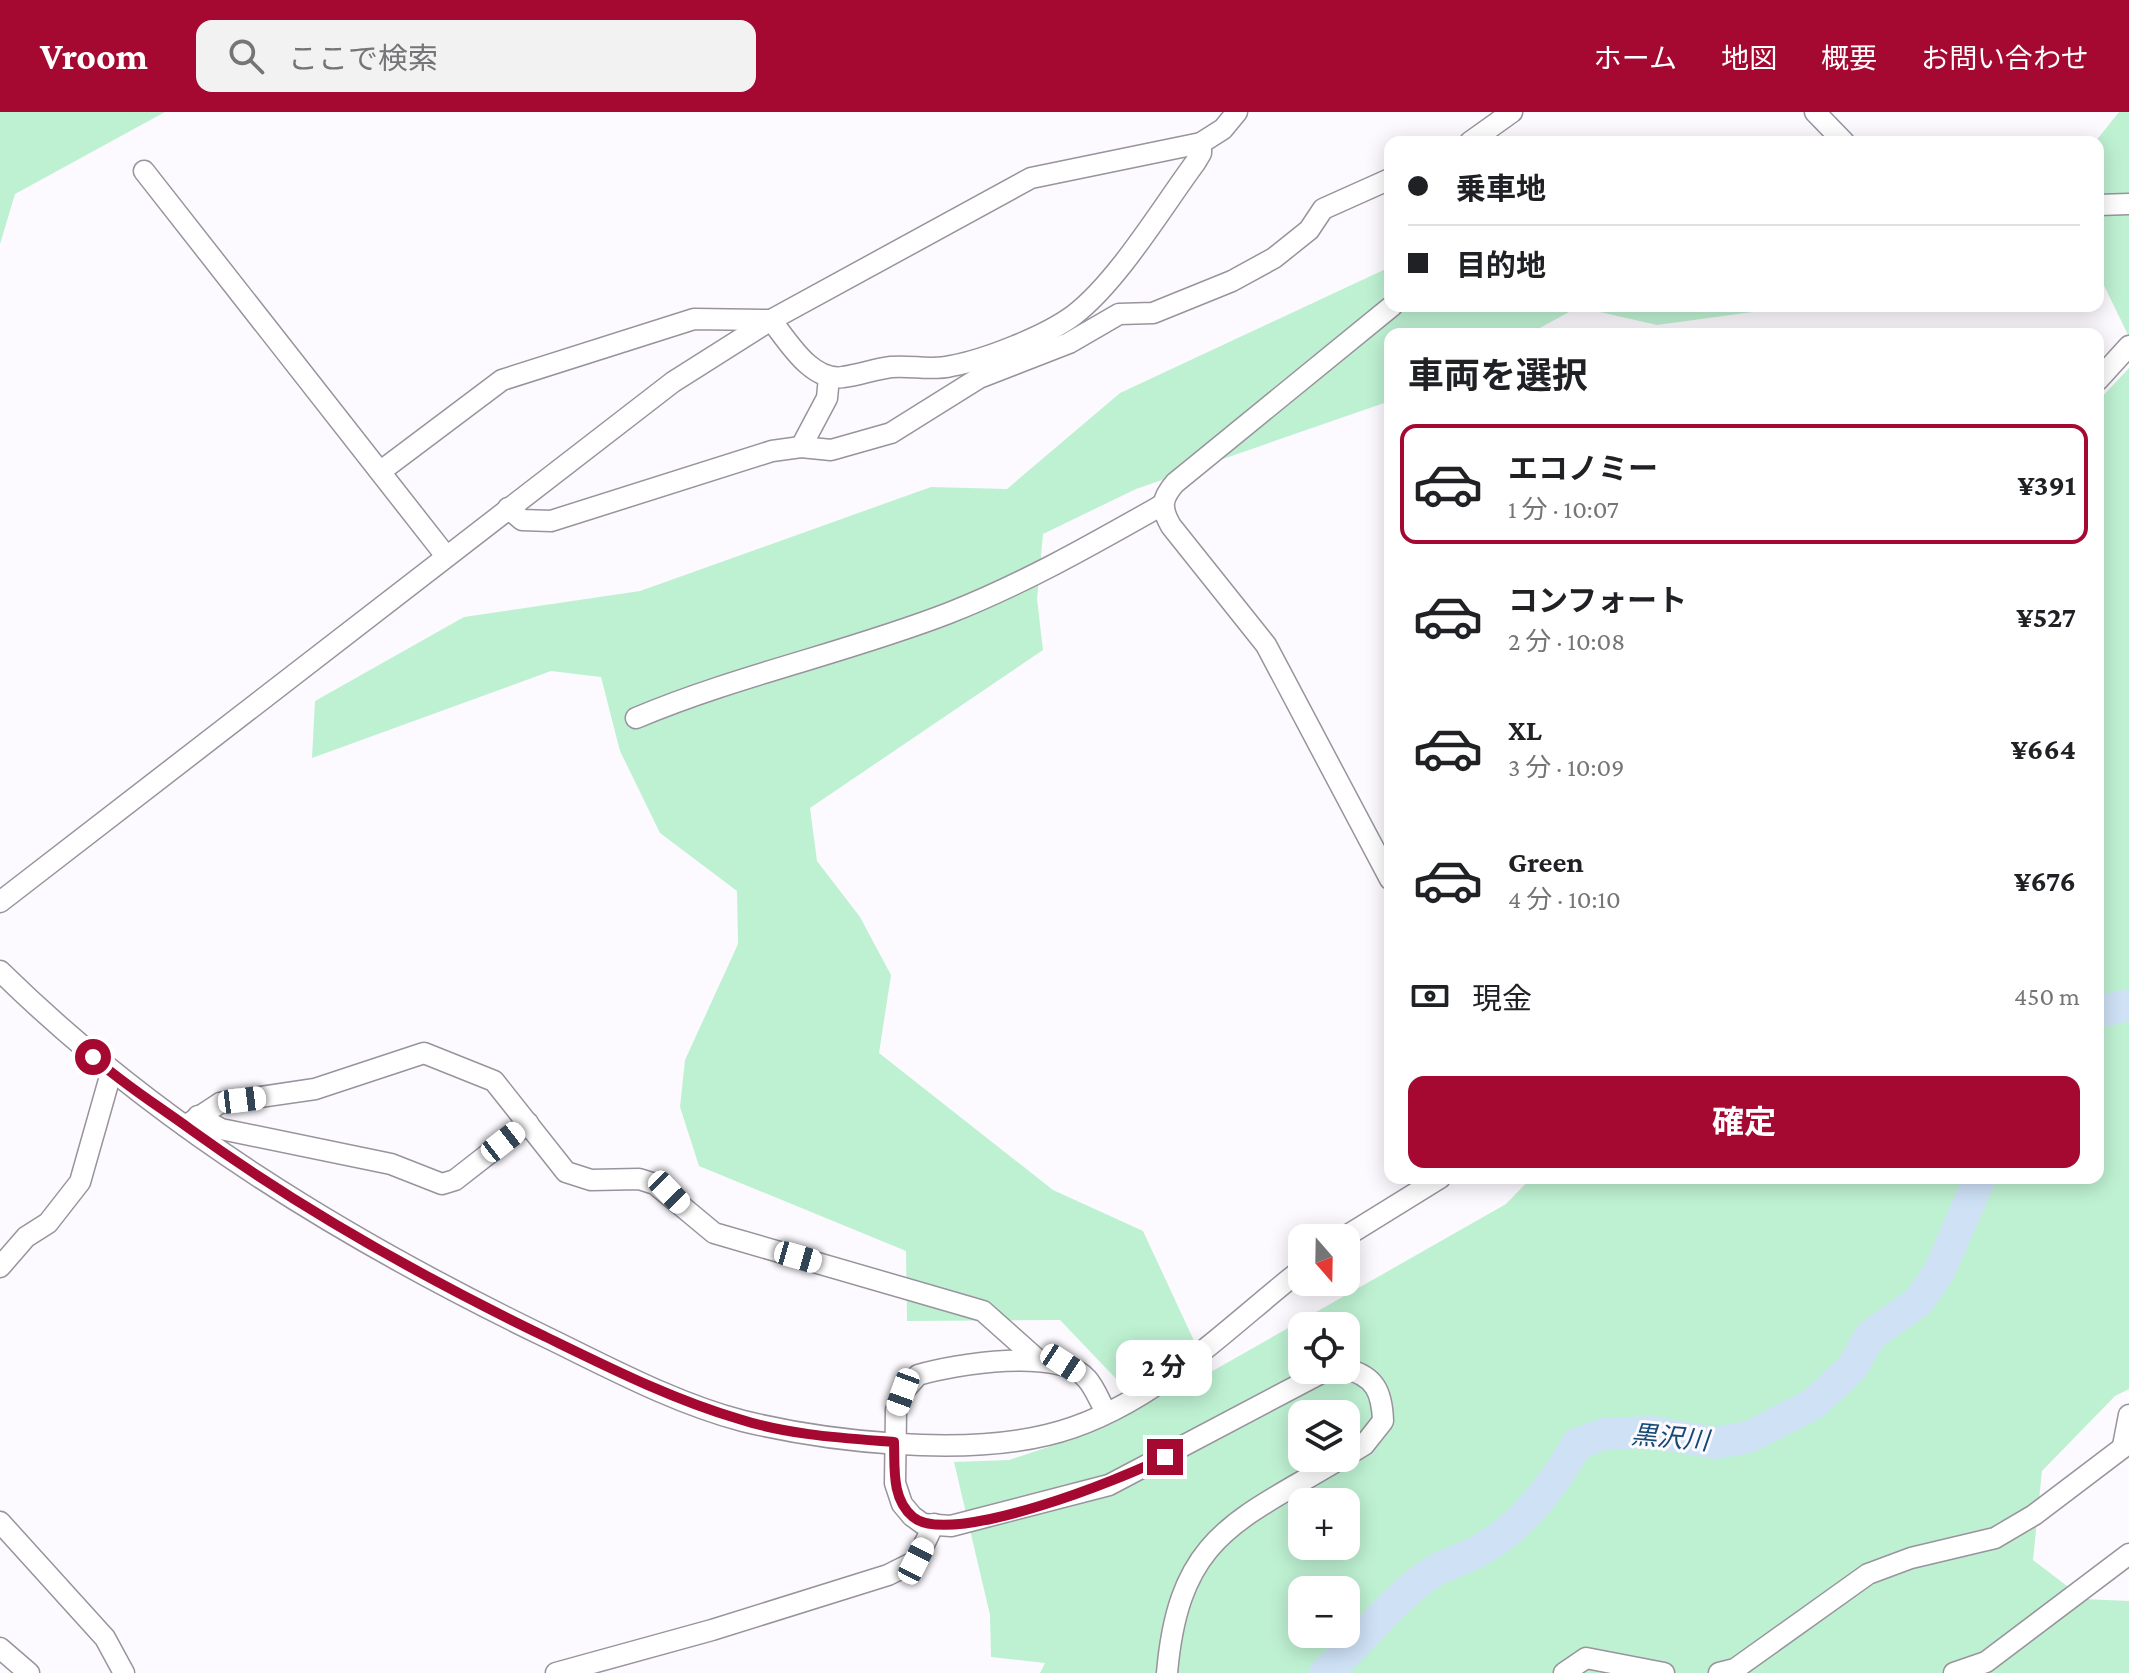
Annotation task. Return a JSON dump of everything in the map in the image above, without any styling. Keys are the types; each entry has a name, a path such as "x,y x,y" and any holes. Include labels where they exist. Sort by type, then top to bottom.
{"street":[{"path":"0,902 673,382 771,320 1031,178 1201,143 1223,129 1237,112"},
{"path":"1478,136 1512,112"},
{"path":"1815,112 1838,136"},
{"path":"381,471 502,380 694,319 771,320 805,361 829,377 840,378 892,367 936,369 955,366 1016,344 1073,316 1102,288 1195,163 1201,153 1201,143"},
{"path":"144,171 446,556"},
{"path":"508,508 522,520 551,521 772,451 801,447 831,450 891,433 979,378 1069,343 1119,314 1153,313 1232,281 1274,258 1309,230 1323,209 1384,182"},
{"path":"2104,205 2129,204"},
{"path":"1384,868 1266,645 1171,526 1162,505 1164,495 1175,483 1385,312"},
{"path":"2104,373 2129,346"},
{"path":"801,447 827,398 829,377"},
{"path":"636,718 685,697 949,613 1068,558 1162,505"},
{"path":"0,971 111,1073 192,1121 308,1210 441,1285 657,1390 741,1420 840,1438 894,1442 963,1444 1020,1440 1074,1426 1106,1412 1193,1359 1288,1281"},
{"path":"192,1121 220,1103 315,1089 424,1053 494,1081 566,1172 591,1180 639,1179 655,1184 714,1233 983,1311 1038,1360"},
{"path":"0,1267 26,1237 48,1223 80,1182 111,1073"},
{"path":"192,1121 391,1164 442,1184 455,1180 528,1123"},
{"path":"1360,1227 1430,1184"},
{"path":"1106,1412 1087,1378 1063,1363 1038,1360 918,1375 903,1392 896,1410 895,1483 902,1504 923,1524 966,1522 1109,1485 1300,1384"},
{"path":"1360,1372 1373,1381 1380,1393 1383,1421 1360,1447"},
{"path":"1719,1673 1735,1669 1868,1574 1911,1558 1995,1538 2034,1515 2126,1444 2129,1415"},
{"path":"1167,1673 1171,1628 1190,1571 1243,1516 1318,1472"},
{"path":"0,1522 105,1638 124,1673"},
{"path":"556,1673 712,1630 888,1575 916,1561 934,1524"},
{"path":"1954,1673 1986,1662 2129,1554"},
{"path":"0,1648 29,1673"},
{"path":"1564,1673 1586,1658 1664,1673"}],"green space":[{"path":"0,112 165,112 15,194 0,244"},
{"path":"2119,112 2129,112 2129,337 2104,285 2104,136 2100,136"},
{"path":"1384,270 1384,312 1569,312 1540,328 1384,328 1384,403 1136,489 1043,534 1037,599 1043,650 810,808 817,861 860,917 891,975 879,1053 1053,1190 1143,1231 1209,1373 1288,1328 1288,1384 1360,1384 1360,1312 1316,1312 1344,1296 1360,1296 1360,1287 1506,1204 1525,1184 2104,1184 2104,395 2129,368 2129,1389 2115,1396 2042,1471 2033,1560 2084,1599 2129,1601 2129,1673 1040,1673 1045,1663 991,1657 990,1615 954,1462 1009,1460 1069,1440 1129,1410 1123,1386 1060,1320 907,1321 906,1251 699,1166 680,1107 685,1060 738,944 737,891 660,833 620,751 601,677 551,671 312,758 315,701 464,617 640,591 931,487 1007,489 1120,393"},
{"path":"1600,312 1752,312 1657,325"}],"waterway":[{"name":"黒沢川","path":"2104,1011 2129,1005"},
{"name":"黒沢川","path":"1325,1673 1414,1586 1434,1571 1494,1541 1522,1518 1547,1490 1577,1444 1604,1434 1652,1432 1715,1443 1749,1437 1813,1404 1852,1368 1870,1336 1919,1301 1940,1270 1977,1184"}],"route":[{"path":"93,1057 249,1171 320,1218 428,1279 593,1360 657,1390 741,1420 840,1438 894,1442 895,1483 902,1504 923,1524 951,1526 1068,1498 1109,1485 1165,1457"}]}
